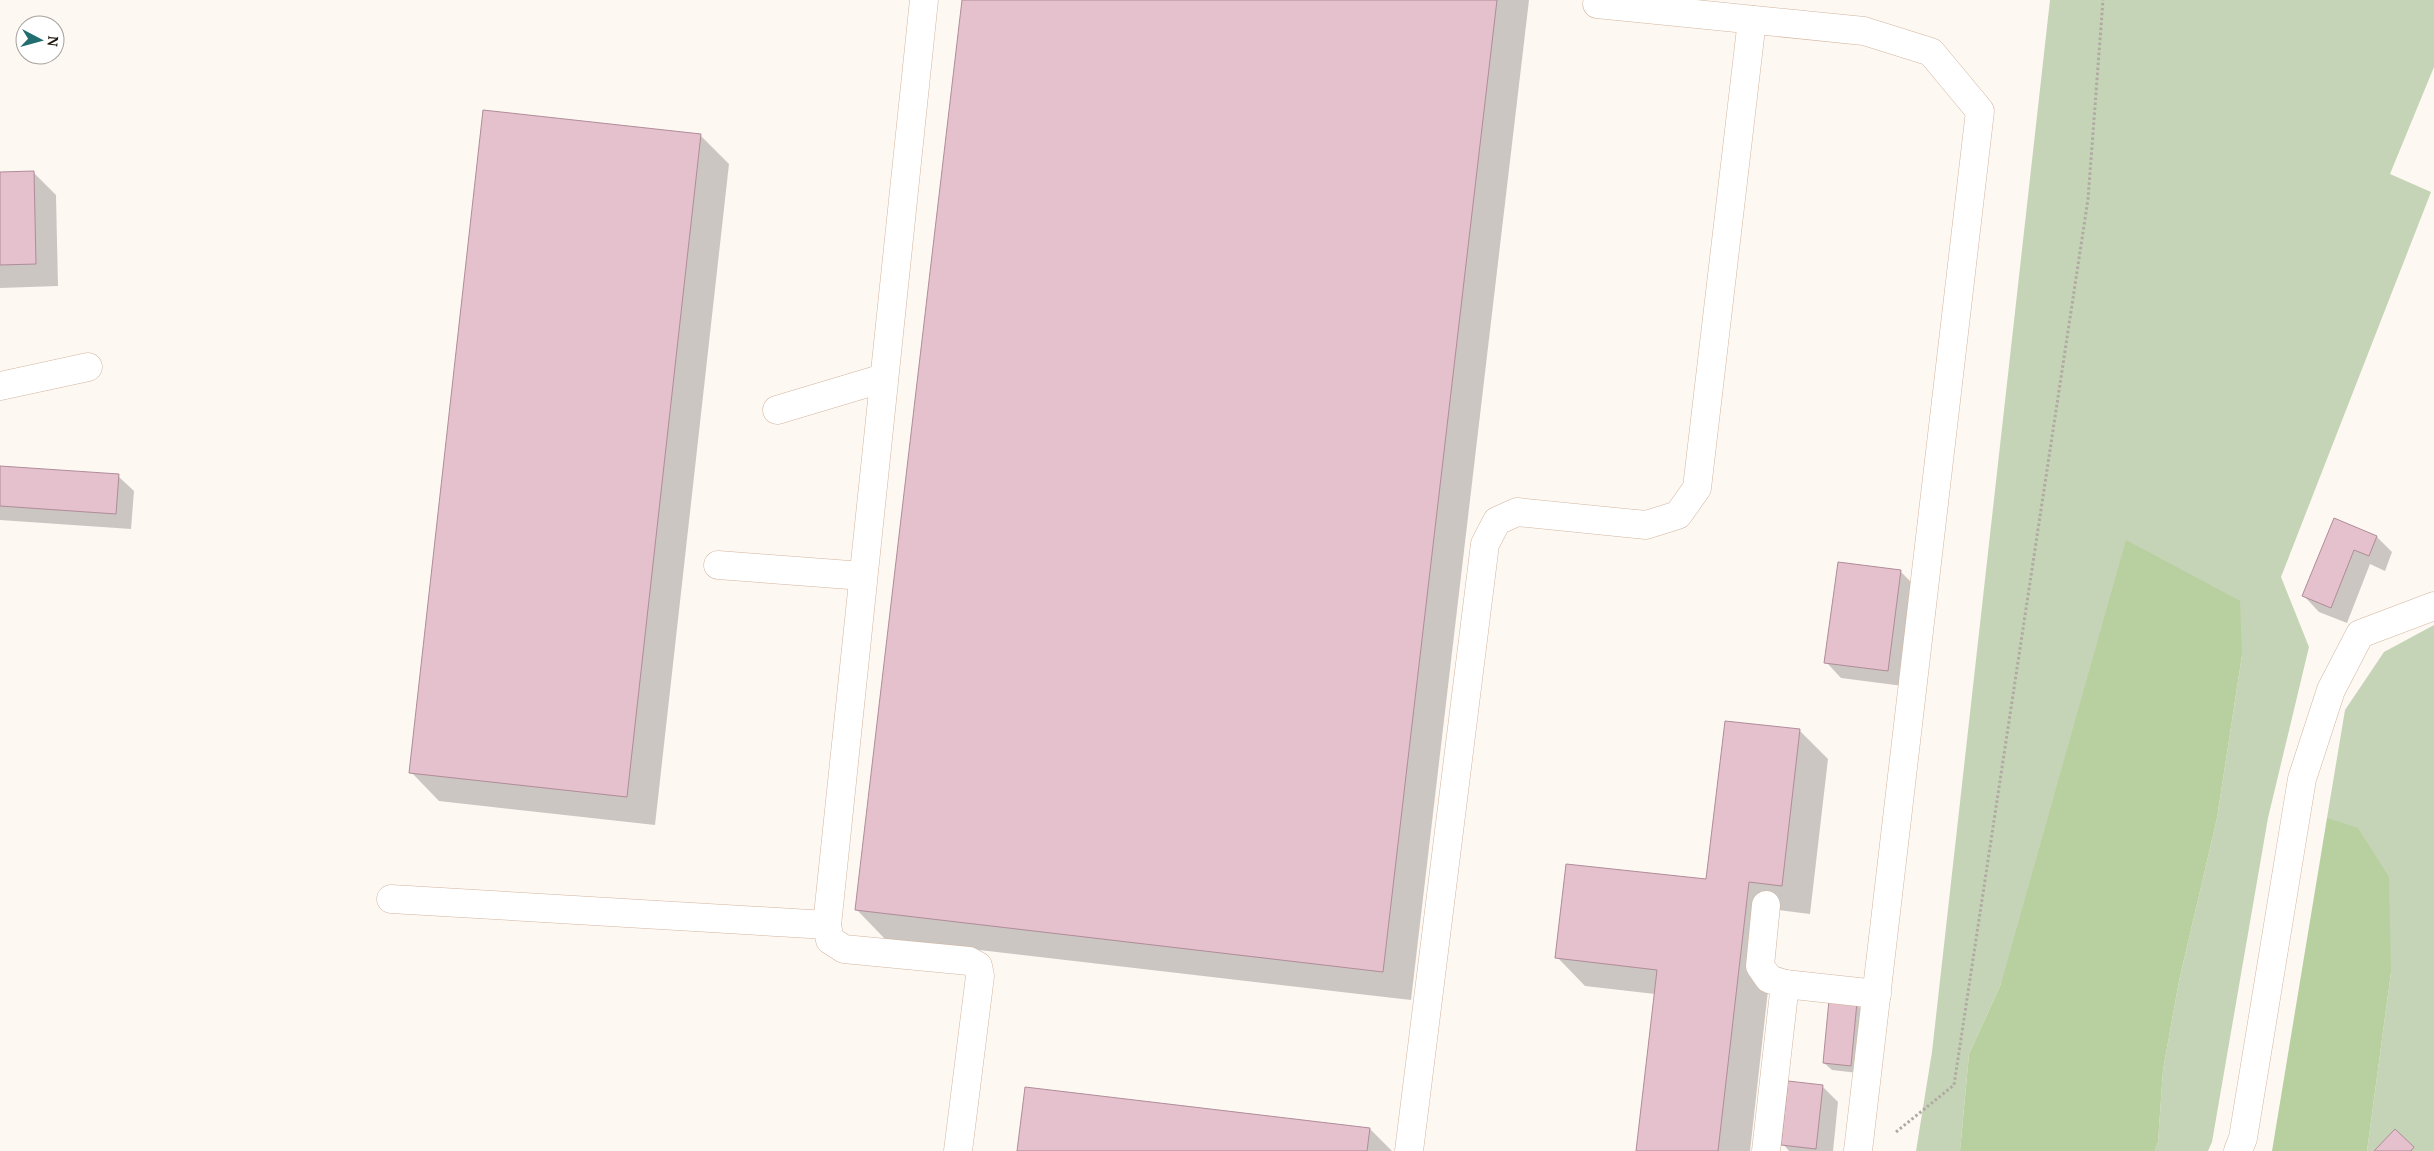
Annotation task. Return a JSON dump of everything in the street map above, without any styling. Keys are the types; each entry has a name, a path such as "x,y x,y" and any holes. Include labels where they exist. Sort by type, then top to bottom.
{"lane":[{"path":"924,0 827,925 830,940 844,949 968,961 978,966 980,976 958,1151"},
{"path":"1597,4 1700,8 1752,20 1864,31 1931,52 1980,111 1858,1151"},
{"path":"1409,1151 1485,544 1496,521 1516,512 1646,525 1678,515 1697,488 1752,20"},
{"path":"0,386 88,367"},
{"path":"778,410 884,378"},
{"path":"718,565 863,576"},
{"path":"2238,1151 2243,1138 2302,779 2331,690 2360,634 2434,606"},
{"path":"391,899 827,925"},
{"path":"1766,905 1760,966 1770,979 1785,984 1877,994"},
{"path":"1766,1151 1785,984"}],"path":[{"path":"1895,1133 1954,1084 2088,199 2103,0"}],"green space":[{"path":"2050,0 2434,0 2434,67 2390,174 2431,192 2281,577 2309,647 2268,818 2212,1142 2208,1151 2155,1151 2158,1142 2163,1070 2179,981 2217,818 2242,655 2001,984 1969,1054 1960,1151 1916,1151 1932,1052"},
{"path":"2126,540 2240,601 2242,655 2217,818 2179,981 2163,1070 2158,1142 2155,1151 1960,1151 1969,1054 2001,984"},
{"path":"2434,625 2434,1151 2367,1151 2391,972 2327,818 2345,710 2384,652"},
{"path":"2327,818 2358,828 2389,877 2391,972 2367,1151 2272,1151"}],"building":[{"path":"962,0 1497,0 1383,972 855,910"},
{"path":"483,110 701,134 627,797 409,773"},
{"path":"34,171 36,264 0,265 0,172"},
{"path":"0,466 119,474 116,514 0,506"},
{"path":"2334,518 2377,536 2369,556 2354,550 2331,608 2302,596"},
{"path":"1838,562 1901,570 1888,671 1824,663"},
{"path":"1725,721 1800,729 1782,886 1749,882 1718,1151 1636,1151 1657,970 1555,958 1566,864 1706,879"},
{"path":"1829,1000 1857,1002 1851,1066 1823,1063"},
{"path":"1788,1081 1823,1085 1816,1149 1781,1145"},
{"path":"1025,1087 1370,1128 1367,1151 1017,1151"},
{"path":"2395,1129 2414,1147 2411,1151 2374,1151"}]}
